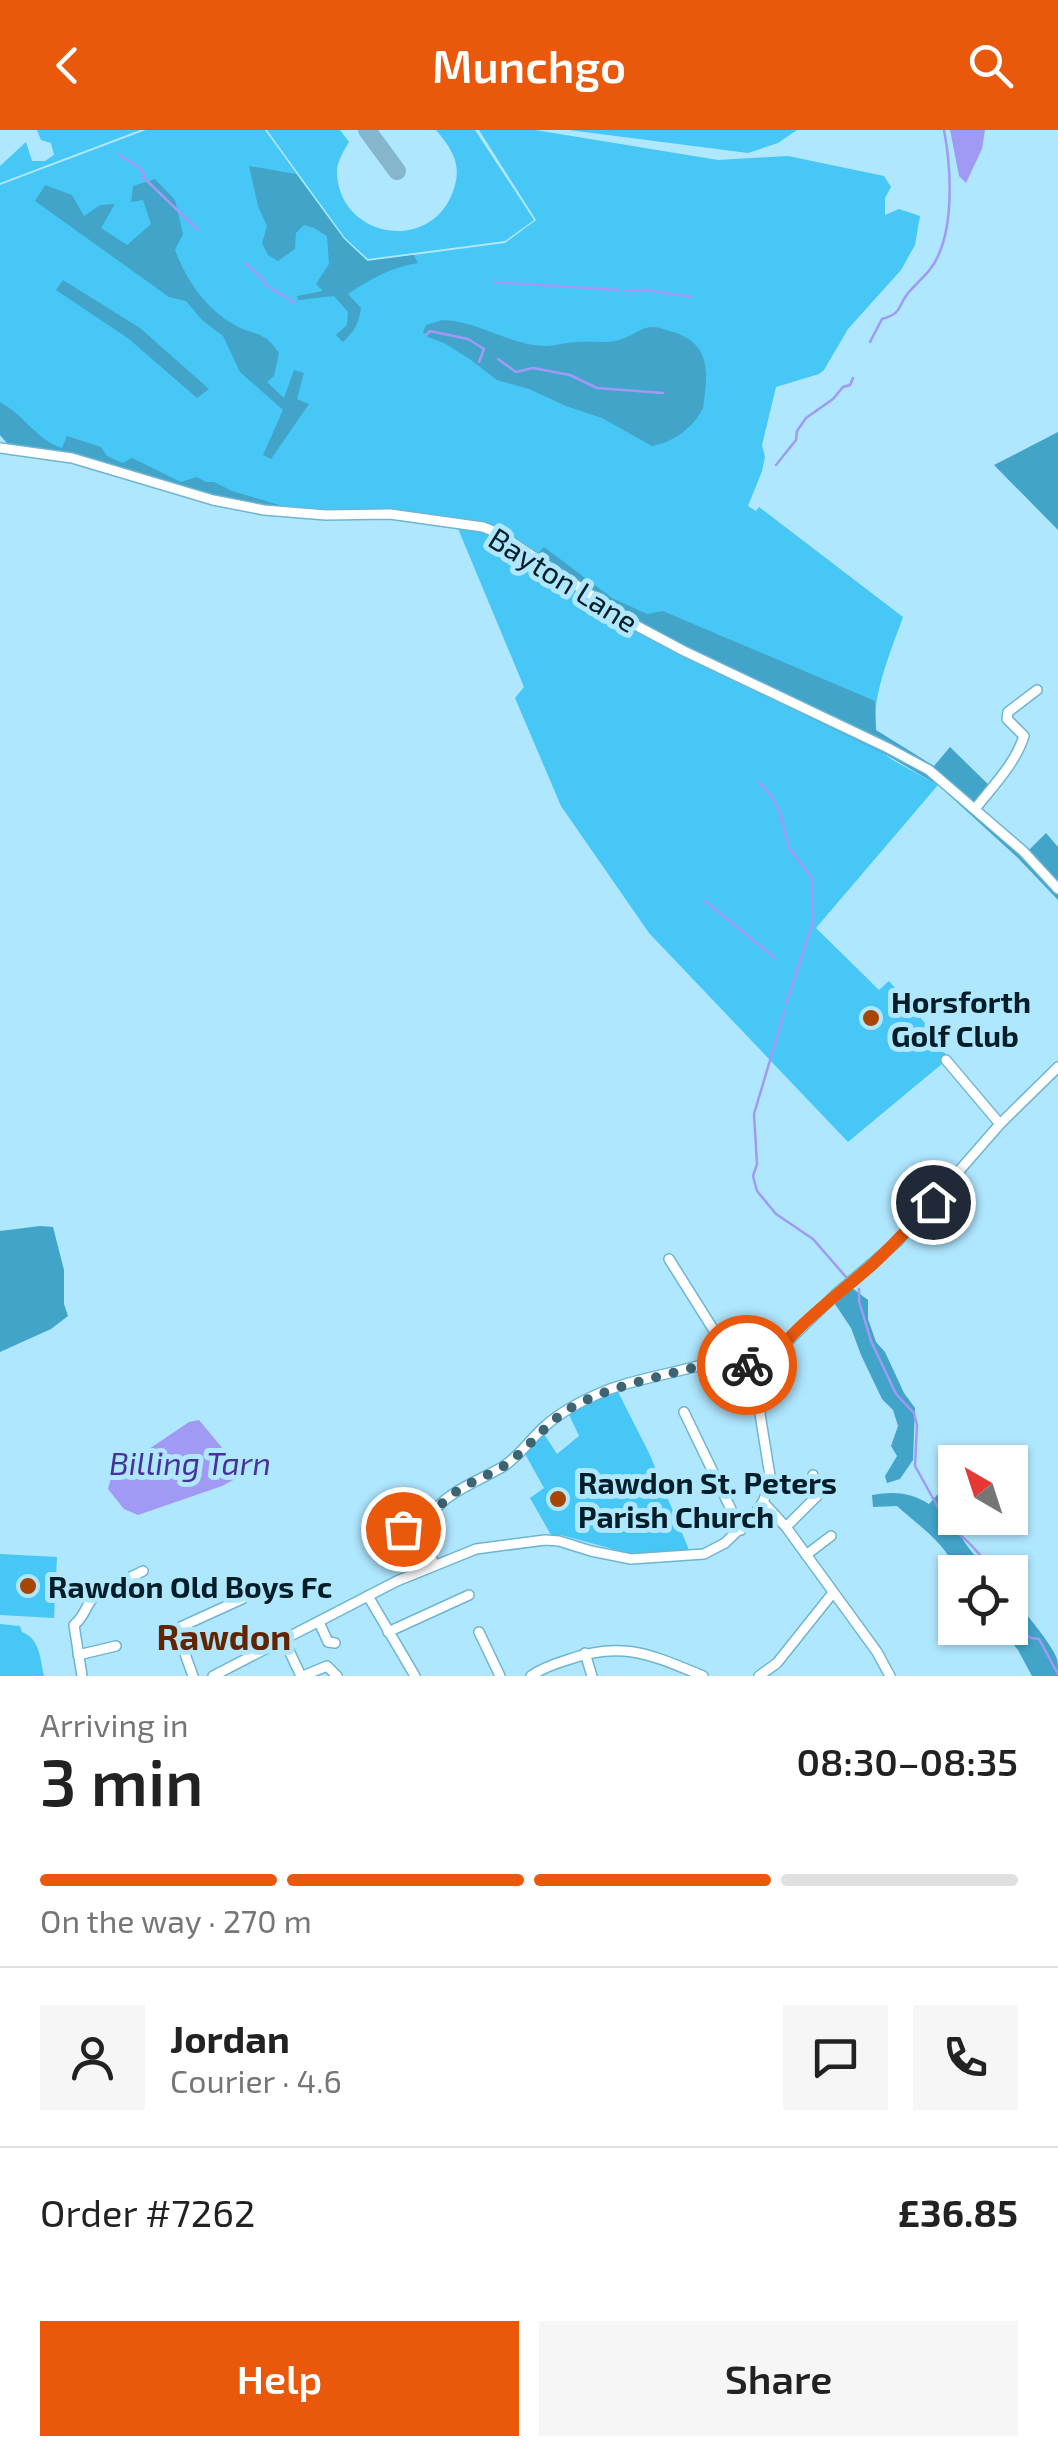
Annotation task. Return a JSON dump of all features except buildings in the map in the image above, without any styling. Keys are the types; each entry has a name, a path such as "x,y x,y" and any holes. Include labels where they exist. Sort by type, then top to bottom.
{"street":[{"name":"Bayton Lane","path":"1,447 72,458 212,500 264,510 326,515 390,514 483,527 514,542 649,632 929,770 1023,851 1058,889"},
{"path":"975,809 1021,745 1024,736 1007,719 1008,712 1037,690"},
{"path":"946,1060 1000,1124"},
{"path":"213,1676 233,1671 368,1596 476,1550 544,1540 630,1560 704,1554 725,1542 763,1502 771,1482 760,1414 762,1373 773,1356 897,1242 1000,1124 1058,1067"},
{"path":"668,1259 730,1356 762,1373"},
{"path":"435,1565 428,1545 432,1514 466,1486 520,1454 544,1427 572,1406 610,1389 730,1356"},
{"path":"684,1412 740,1530"},
{"path":"786,1527 817,1496 813,1475"},
{"path":"763,1502 786,1527 890,1676"},
{"path":"399,1533 403,1529 431,1526"},
{"path":"806,1555 831,1536"},
{"path":"82,1676 74,1625 81,1620 90,1600 142,1571"},
{"path":"388,1632 469,1594"},
{"path":"759,1676 778,1663 832,1594"},
{"path":"368,1596 415,1676"},
{"path":"193,1676 176,1630 242,1599"},
{"path":"319,1622 328,1642 335,1643"},
{"path":"479,1632 500,1676"},
{"path":"284,1640 302,1676 327,1666 337,1676"},
{"path":"78,1654 116,1646"},
{"path":"531,1676 585,1653 602,1650 629,1650 703,1676"},
{"path":"585,1653 592,1676"}],"shaded area":[{"path":"37,130 140,130 0,183 0,166 26,142 32,161 45,161 54,155 51,143 41,140"},
{"path":"146,130 265,130 344,239 368,261 505,243 536,220 479,130 535,130 718,160 788,156 884,176 891,187 885,198 885,215 899,209 920,216 915,245 901,270 848,329 824,370 776,387 762,445 762,471 748,506 756,511 759,507 903,617 880,685 877,739 884,753 938,785 816,928 879,990 889,981 949,1058 848,1142 649,933 561,806 515,698 524,687 454,519 388,509 327,512 267,508 190,491 89,458 7,443 0,435 0,185"},
{"path":"267,130 340,130 349,142 337,171 341,193 351,211 385,230 405,231 440,213 452,194 457,167 448,145 436,130 475,130 534,220 505,241 368,259 345,238"},
{"path":"569,130 797,130 778,143 748,153"},
{"path":"249,166 296,174 344,239 367,261 414,255 418,263 382,274 348,294 361,308 355,327 343,342 336,335 347,325 348,312 334,296 298,300 297,296 323,291 316,284 329,264 327,236 304,225 296,233 295,249 278,261 268,255 262,243 267,226"},
{"path":"155,179 175,200 183,234 175,250 198,292 223,317 263,336 279,353 274,376 267,382 284,398 294,370 304,373 297,399 309,404 271,459 263,455 283,410 240,372 223,336 186,301 169,297 35,201 45,185 72,195 84,216 100,205 115,204 101,228 127,245 151,224 143,200 131,202 133,186"},
{"path":"63,280 140,328 209,389 197,398 129,339 56,290"},
{"path":"442,320 546,346 615,341 651,327 673,332 686,337 701,352 706,372 703,408 682,433 652,446 602,418 497,380 423,332 426,325"},
{"path":"0,402 53,445 62,448 67,436 101,447 107,456 123,463 132,458 181,482 197,477 283,509 210,496 93,459 7,443 0,435"},
{"path":"1058,432 1058,530 994,465"},
{"path":"544,547 612,598 647,614 663,611 875,701 876,730 934,766 950,747 994,790 981,809 1028,851 1046,833 1058,847 1058,900 938,785 885,754 712,670 697,651 640,624 538,553"},
{"path":"53,1227 64,1270 68,1316 51,1329 0,1352 0,1231"},
{"path":"852,1288 868,1300 868,1319 876,1342 915,1408 913,1460 900,1479 887,1483 885,1476 897,1456 891,1446 898,1426 851,1328 835,1304"},
{"path":"616,1388 650,1455 689,1550 635,1555 551,1535 530,1498 544,1488 524,1452 544,1434 557,1454 579,1436 567,1410"},
{"path":"938,1494 938,1535 961,1535 975,1555 947,1555 897,1506 873,1507 872,1495 908,1495 929,1504"},
{"name":"Rawdon Old Boys Fc","path":"0,1554 57,1557 54,1618 0,1615"},
{"path":"1028,1617 1055,1653 1058,1676 1032,1676 1014,1645 1028,1645"},
{"path":"0,1624 20,1626 32,1639 44,1676 0,1676"}],"water":[{"path":"950,130 985,130 982,149 966,183 959,176"},
{"name":"Billing Tarn","path":"199,1420 238,1467 237,1478 138,1515 124,1509 108,1489 112,1474 189,1422"}],"waterway":[{"path":"870,342 882,319 897,312 932,266 943,242 950,194 944,130"},
{"path":"119,155 139,167 143,177 198,230"},
{"path":"245,263 266,285 295,303"},
{"path":"494,282 619,290"},
{"path":"625,291 648,290 691,297"},
{"path":"426,335 430,331 468,339 484,349 479,362"},
{"path":"498,359 516,372 533,368 570,375 597,388 663,393"},
{"path":"776,465 796,440 806,418 850,385 853,378"},
{"path":"759,782 780,813 789,848 812,878 813,922 786,1004"},
{"path":"705,901 775,958"},
{"path":"785,1010 754,1114 757,1164 753,1176 757,1191 776,1214 813,1239 846,1277"},
{"path":"859,1289 871,1341 896,1394 914,1413 915,1466 939,1509 942,1525 965,1539 980,1555"},
{"path":"1028,1636 1039,1639 1058,1674"}],"taxiway":[{"path":"367,130 397,171"}],"way so far":[{"path":"403,1529 431,1526 432,1514 442,1504 520,1454 544,1427 572,1406 610,1389 730,1356 747,1365"}],"place":[{"name":"Horsforth Golf Club","path":"871,1018"},
{"name":"Rawdon St. Peters Parish Church","path":"558,1499"},
{"name":"Rawdon Old Boys Fc","path":"28,1586"}],"district":[{"name":"Rawdon","path":"224,1636"}],"route":[{"path":"747,1365 762,1373 789,1338 890,1248 933,1202"}]}
